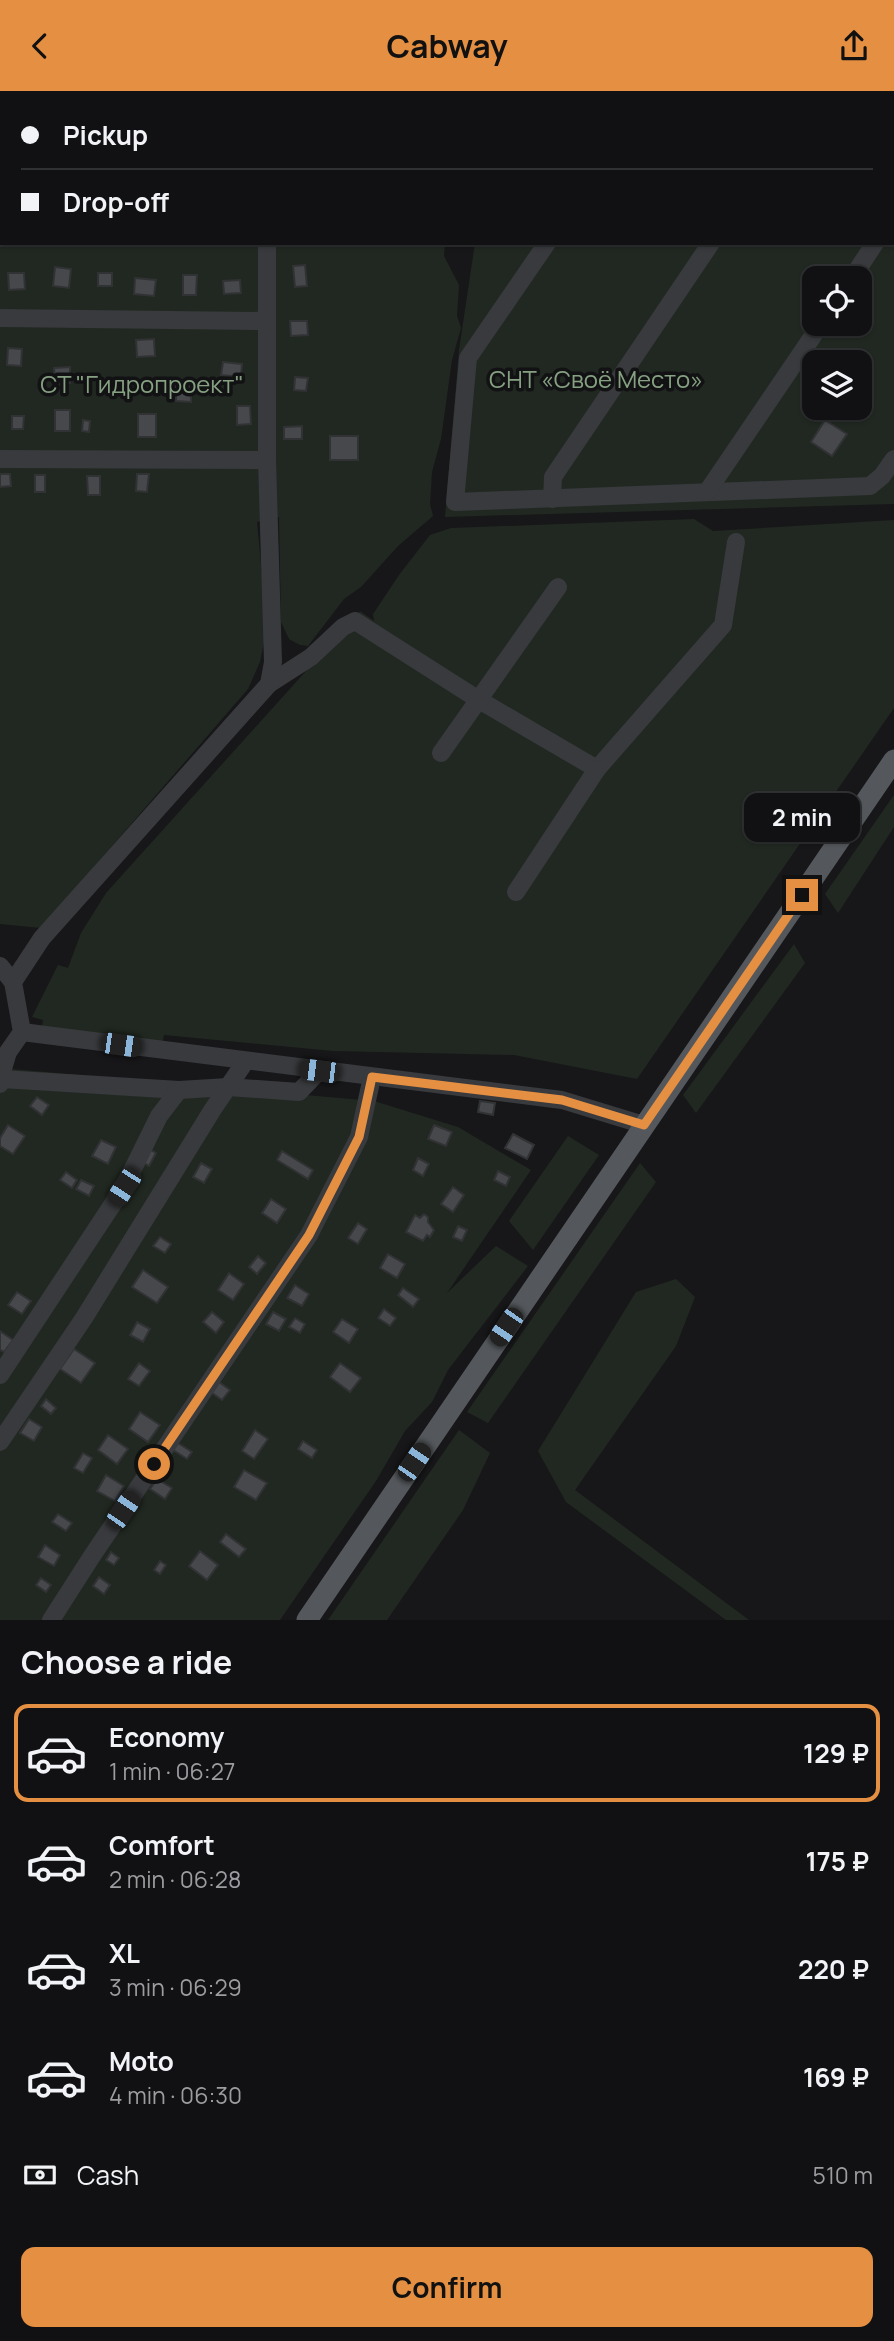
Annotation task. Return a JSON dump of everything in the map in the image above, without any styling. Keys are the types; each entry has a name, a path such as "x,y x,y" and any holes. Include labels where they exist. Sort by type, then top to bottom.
{"main road":[{"path":"307,1620 894,760"}],"street":[{"path":"267,245 267,460 274,662 269,684"},
{"path":"546,245 468,358 455,502 870,486 882,476 894,459"},
{"path":"552,499 554,477 710,245"},
{"path":"860,266 874,245"},
{"path":"0,318 265,321"},
{"path":"707,492 813,336"},
{"path":"0,460 267,460"},
{"path":"516,893 597,769 723,625 736,542"},
{"path":"441,753 558,587"},
{"path":"13,982 42,937 269,684 311,657 343,627 355,621 479,700 597,769"},
{"path":"0,966 13,982 22,1033 8,1052 1,1081 179,1090 228,1087 299,1092 319,1071"},
{"path":"22,1033 562,1100 644,1125"},
{"path":"0,1442 84,1318 245,1062"},
{"path":"51,1620 309,1235 359,1137 372,1077"},
{"path":"0,1375 124,1187 159,1116 179,1090"}],"green space":[{"name":"СТ \"Гидропроект\"","path":"0,245 445,245 444,256 459,285 457,316 461,328 452,360 441,439 432,472 430,504 433,516 398,546 361,587 344,599 308,646 289,639 281,622 279,517 257,522 267,627 260,662 248,689 41,928 0,924"},
{"name":"СНТ «Своё Место»","path":"475,245 894,245 894,504 445,517 459,350"},
{"path":"694,519 713,531 894,520 894,708 637,1079 514,1055 333,1051 164,1035 162,1045 41,1033 43,1020 32,1017 58,965 68,968 81,933 106,893 360,611 374,621 373,614 430,535 451,528"},
{"path":"894,795 894,827 838,913 825,894"},
{"path":"794,944 805,963 696,1113 683,1095"},
{"path":"0,1068 374,1101 458,1127 531,1170 447,1293 496,1246 528,1266 448,1370 432,1402 405,1431 376,1481 280,1620 0,1620"},
{"path":"568,1136 599,1155 533,1250 509,1221"},
{"path":"640,1163 656,1182 488,1423 467,1412"},
{"path":"676,1279 695,1297 676,1346 575,1490 749,1620 726,1620 566,1502 538,1451 636,1292"},
{"path":"459,1430 490,1453 463,1510 387,1620 328,1620"}],"building":[{"path":"305,265 307,286 295,287 293,266"},
{"path":"55,267 71,269 69,288 53,286"},
{"path":"8,273 24,273 25,289 9,290"},
{"path":"98,273 112,273 112,286 98,286"},
{"path":"183,275 197,275 196,295 183,295"},
{"path":"135,278 156,280 154,296 134,294"},
{"path":"240,280 241,293 224,294 223,281"},
{"path":"290,321 307,321 308,335 291,336"},
{"path":"154,339 155,356 137,357 136,340"},
{"path":"8,348 22,349 21,366 7,365"},
{"path":"223,362 242,364 241,377 221,375"},
{"path":"70,367 70,383 55,383 54,368"},
{"path":"295,377 308,378 306,391 294,390"},
{"path":"176,387 191,387 191,402 176,401"},
{"path":"237,406 250,406 251,424 237,425"},
{"path":"55,410 70,410 70,431 55,431"},
{"path":"138,414 156,414 156,437 138,437"},
{"path":"12,416 24,416 23,429 12,429"},
{"path":"83,420 90,421 89,432 82,431"},
{"path":"825,420 847,434 832,456 811,442"},
{"path":"302,426 302,439 284,439 284,427"},
{"path":"330,436 358,436 358,460 330,460"},
{"path":"0,474 10,474 11,486 0,487"},
{"path":"137,474 149,474 147,492 136,491"},
{"path":"35,475 45,475 45,492 35,492"},
{"path":"87,476 100,476 100,495 88,495"},
{"path":"37,1097 49,1105 42,1115 30,1106"},
{"path":"480,1101 495,1103 493,1115 478,1112"},
{"path":"8,1125 25,1136 13,1154 0,1146 0,1138"},
{"path":"434,1125 452,1132 446,1146 428,1139"},
{"path":"513,1134 534,1145 527,1159 505,1148"},
{"path":"101,1140 116,1147 108,1164 92,1156"},
{"path":"146,1147 156,1153 149,1166 138,1159"},
{"path":"282,1151 313,1170 308,1179 277,1160"},
{"path":"418,1158 429,1164 423,1176 413,1170"},
{"path":"201,1163 212,1169 204,1183 193,1177"},
{"path":"498,1171 510,1177 506,1186 494,1180"},
{"path":"66,1172 77,1180 72,1188 60,1180"},
{"path":"81,1180 94,1186 89,1196 76,1189"},
{"path":"453,1187 464,1195 453,1212 441,1204"},
{"path":"271,1199 286,1209 277,1223 262,1213"},
{"path":"424,1214 434,1230 430,1237 427,1235 423,1241 406,1232 415,1215 420,1218"},
{"path":"358,1223 367,1229 358,1244 348,1238"},
{"path":"458,1226 467,1230 462,1241 453,1237"},
{"path":"160,1237 171,1244 165,1253 153,1246"},
{"path":"388,1254 405,1264 397,1278 380,1268"},
{"path":"258,1256 266,1263 257,1274 249,1267"},
{"path":"143,1270 168,1287 157,1303 132,1287"},
{"path":"229,1273 244,1284 233,1300 218,1290"},
{"path":"295,1285 309,1294 302,1306 287,1298"},
{"path":"403,1288 419,1299 413,1307 398,1295"},
{"path":"17,1292 31,1301 22,1314 8,1305"},
{"path":"384,1309 396,1318 390,1326 378,1318"},
{"path":"212,1312 224,1322 216,1333 203,1322"},
{"path":"273,1312 286,1319 279,1331 266,1324"},
{"path":"295,1318 305,1324 300,1333 289,1327"},
{"path":"342,1319 358,1329 349,1343 333,1332"},
{"path":"137,1322 150,1329 143,1342 130,1335"},
{"path":"0,1331 13,1340 4,1352 0,1350"},
{"path":"74,1349 95,1363 81,1383 60,1369"},
{"path":"139,1363 150,1371 139,1386 128,1379"},
{"path":"340,1363 361,1378 350,1392 330,1377"},
{"path":"219,1382 230,1390 222,1400 212,1393"},
{"path":"46,1399 56,1408 51,1414 41,1406"},
{"path":"140,1412 160,1425 148,1442 129,1429"},
{"path":"29,1419 42,1427 34,1441 20,1433"},
{"path":"255,1430 268,1439 254,1459 242,1451"},
{"path":"108,1435 128,1449 117,1464 98,1450"},
{"path":"303,1441 317,1450 312,1458 298,1449"},
{"path":"178,1443 192,1452 187,1459 173,1450"},
{"path":"83,1453 92,1458 83,1473 74,1468"},
{"path":"244,1470 267,1483 256,1500 234,1487"},
{"path":"106,1475 124,1486 115,1501 97,1491"},
{"path":"157,1479 172,1488 165,1499 150,1489"},
{"path":"58,1514 72,1523 66,1531 52,1522"},
{"path":"226,1534 246,1549 239,1557 220,1542"},
{"path":"45,1545 60,1555 54,1566 38,1557"},
{"path":"200,1551 218,1565 207,1580 189,1566"},
{"path":"111,1552 119,1558 114,1565 106,1560"},
{"path":"160,1561 166,1565 160,1574 154,1570"},
{"path":"99,1577 110,1585 104,1594 93,1586"},
{"path":"41,1578 51,1585 46,1592 36,1585"}],"route":[{"path":"154,1464 309,1235 359,1137 372,1077 562,1100 644,1125 802,895"}]}
